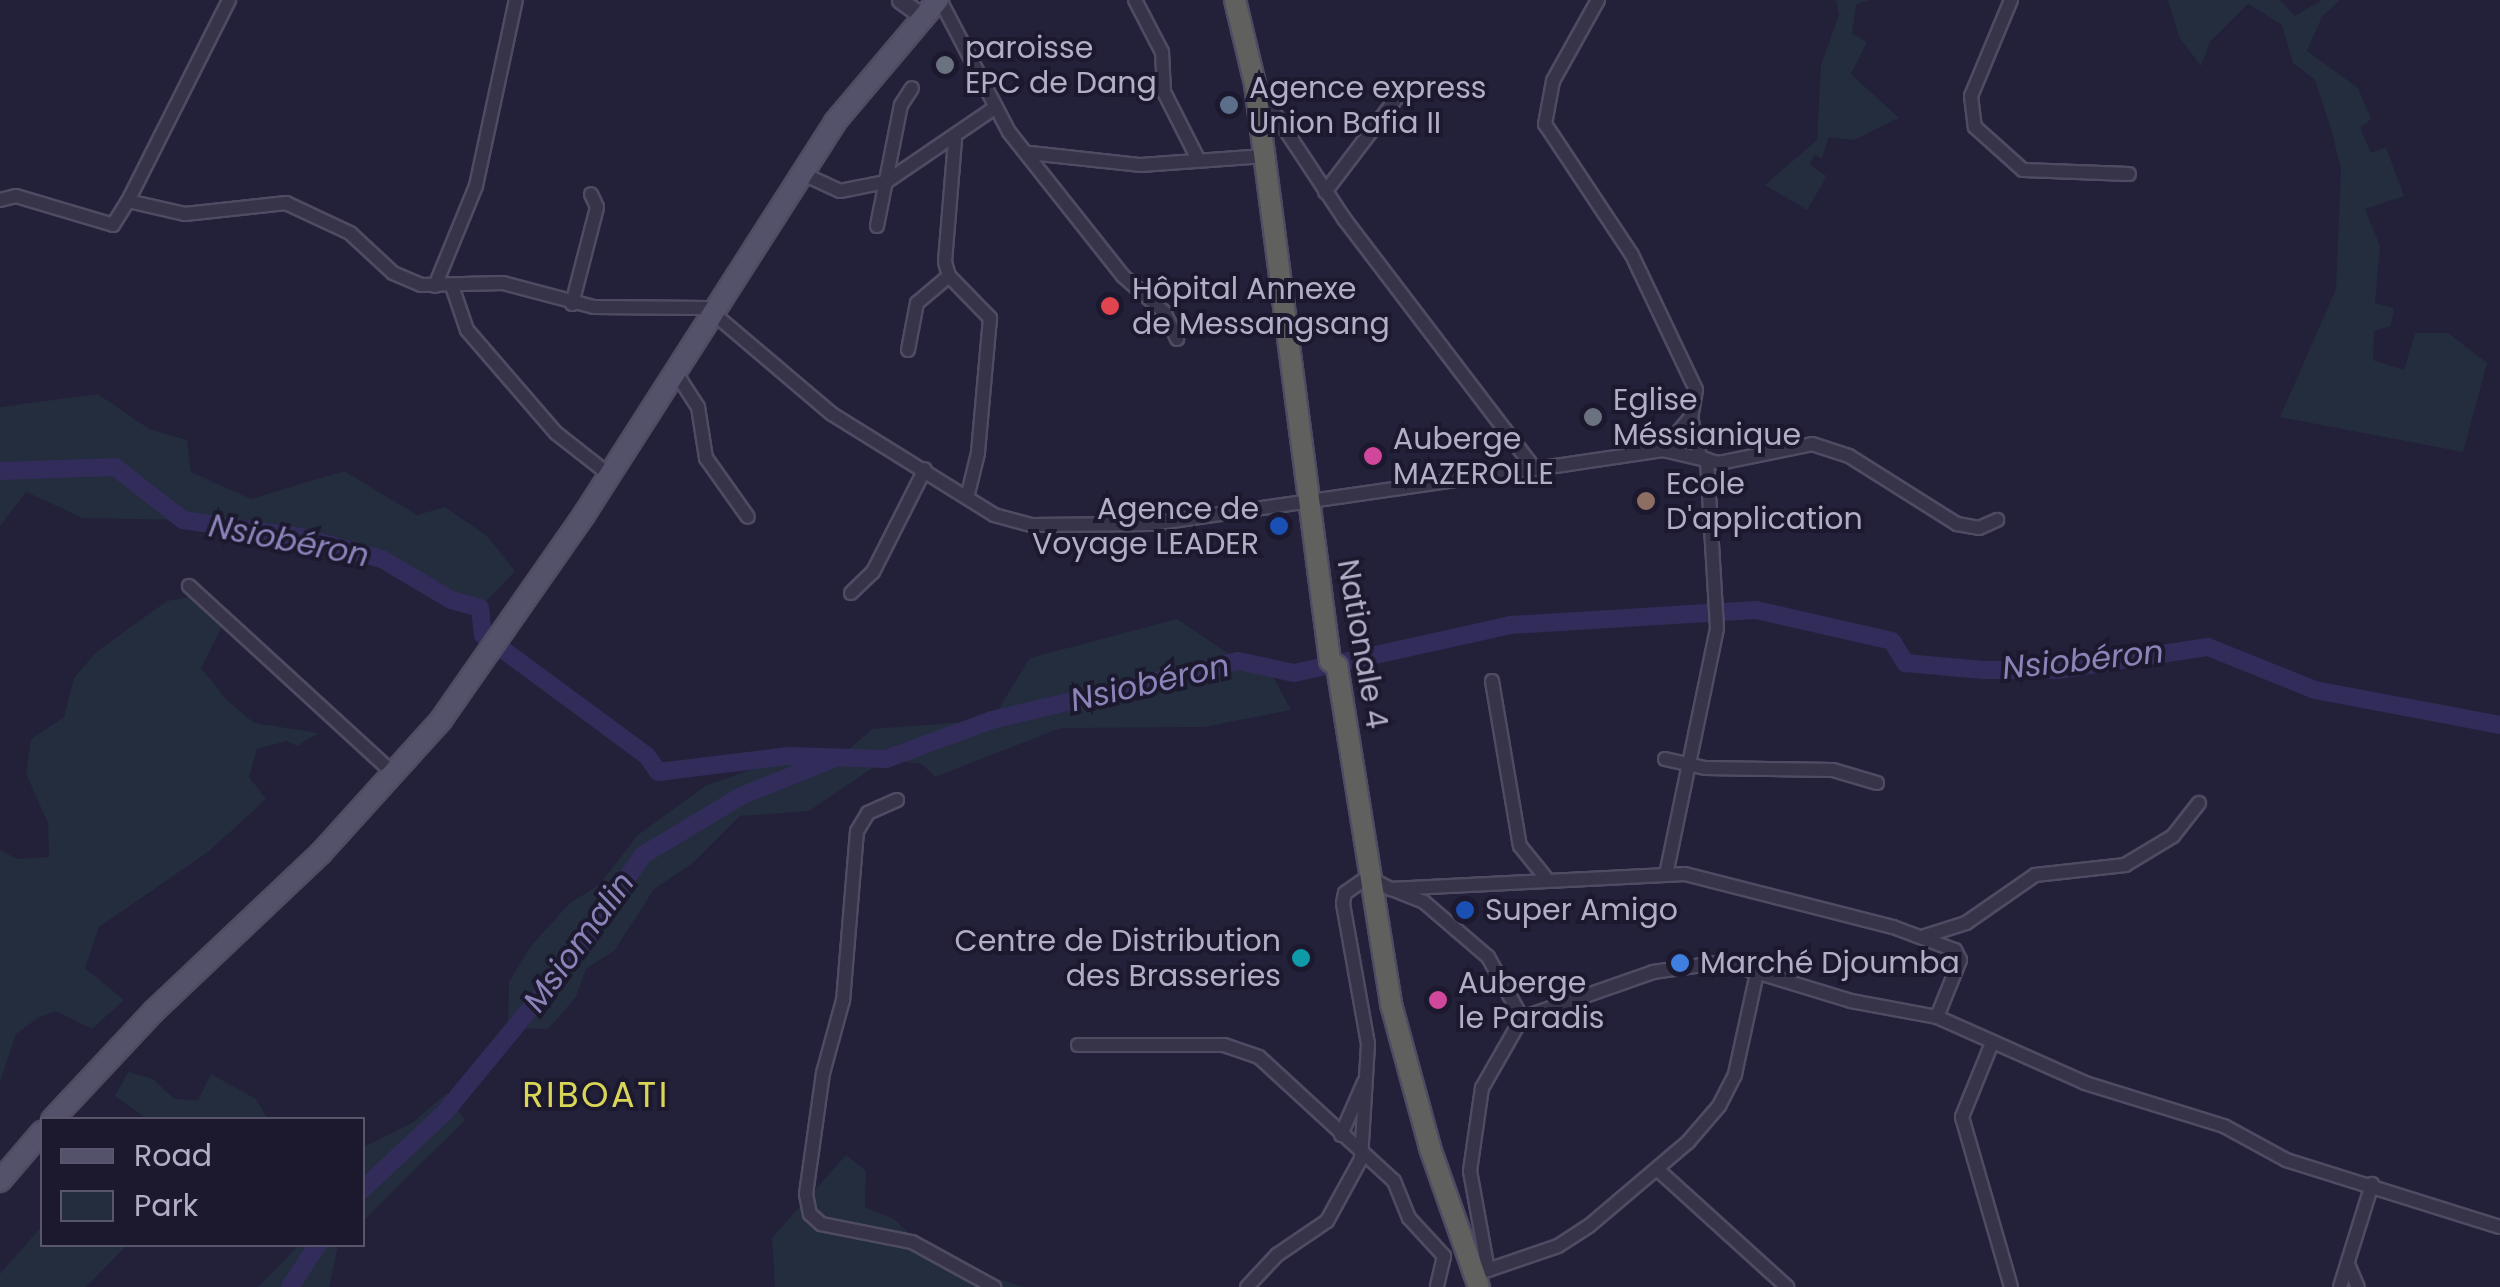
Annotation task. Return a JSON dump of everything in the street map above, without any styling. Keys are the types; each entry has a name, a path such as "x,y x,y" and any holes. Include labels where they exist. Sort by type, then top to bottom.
{"highway":[{"name":"Nationale 4","path":"1235,0 1255,84 1310,498 1368,877 1410,1080 1475,1280"}],"main road":[{"path":"55,1117 395,775 521,609 801,173 939,0"},
{"path":"0,1181 40,1134"}],"street":[{"path":"0,200 16,196 113,225 228,0"},
{"path":"435,286 476,186 516,0"},
{"path":"900,0 923,17"},
{"path":"939,0 996,107 1123,276 1164,312 1178,339"},
{"path":"1135,0 1162,52 1164,92 1199,162"},
{"path":"1598,0 1553,81 1545,124 1632,256 1689,370 1697,403 1663,450"},
{"path":"2012,0 1971,96 1975,127 2023,170 2129,174"},
{"path":"1255,84 1325,192 1536,469"},
{"path":"877,226 901,105 912,88"},
{"path":"1325,192 1402,90"},
{"path":"801,173 840,191 886,182 955,140 996,107"},
{"path":"955,140 947,199 949,276 990,318 978,453 967,498"},
{"path":"1030,153 1142,165 1265,156"},
{"path":"572,304 597,208 591,194"},
{"path":"128,201 185,214 290,204 350,233 393,273 435,286 503,283 572,304 701,307 714,314 796,388 967,498 1017,523 1078,529 1663,450 1739,460 1804,444 1829,446 1957,524 1978,528 1997,520"},
{"path":"908,350 916,303 949,276"},
{"path":"452,286 464,305 467,330 556,433 608,472"},
{"path":"464,305 476,287"},
{"path":"674,370 698,407 706,458 748,516"},
{"path":"1667,870 1719,606 1704,457 1690,417"},
{"path":"851,593 873,572 924,469"},
{"path":"189,586 395,775"},
{"path":"1492,681 1520,846 1545,877"},
{"path":"1665,759 1689,766 1833,770 1877,783"},
{"path":"896,800 868,813 857,831 842,1000 822,1073 806,1194 810,1214 821,1224 912,1242 994,1287"},
{"path":"1925,936 1966,924 2035,876 2125,865 2173,836 2200,804"},
{"path":"1392,889 1667,870 1925,936 1955,950 1960,960 1937,1017"},
{"path":"1247,1287 1278,1255 1326,1222 1364,1149 1365,1015 1343,903 1345,893 1368,877 1424,902 1488,957 1522,1018"},
{"path":"1757,973 1746,1042 1719,1106 1658,1168 1558,1246 1475,1280 1470,1171 1482,1088 1522,1018 1653,972 1722,962 1937,1017 2085,1083 2224,1126 2286,1160 2372,1184 2500,1228"},
{"path":"1992,1043 1962,1117 2011,1287"},
{"path":"1078,1045 1244,1048 1341,1134 1364,1149 1394,1181 1409,1218 1444,1256 1437,1287"},
{"path":"1341,1134 1366,1080"},
{"path":"1658,1168 1787,1287"},
{"path":"2340,1287 2372,1184"},
{"path":"2348,1264 2358,1287"}],"green space":[{"path":"1836,0 1871,0 1856,4 1852,34 1867,42 1851,74 1899,118 1854,140 1829,137 1822,158 1814,155 1810,165 1827,176 1807,210 1765,185 1817,140 1821,65 1839,15"},
{"path":"2168,0 2280,0 2295,16 2322,0 2340,0 2322,17 2307,51 2358,88 2371,119 2360,128 2371,153 2386,147 2404,196 2365,209 2380,246 2375,303 2394,308 2391,326 2374,331 2373,360 2404,370 2415,333 2448,333 2487,363 2463,452 2280,417 2336,289 2341,169 2331,129 2315,80 2293,63 2282,25 2248,4 2210,42 2201,66 2179,37"},
{"path":"98,394 149,429 187,440 191,472 251,499 344,471 417,515 445,507 487,536 515,571 480,608 451,600 342,538 183,520 83,518 26,492 0,526 0,407"},
{"path":"194,596 224,623 201,668 227,700 254,723 319,733 297,746 287,741 257,749 249,777 266,799 208,852 99,927 85,968 124,1000 92,1029 56,1011 38,1018 16,1034 0,1082 0,850 17,859 49,857 48,823 26,774 31,739 64,717 74,678 96,652 167,601"},
{"path":"1177,619 1238,660 1263,657 1291,710 1204,727 1061,728 935,777 922,764 886,759 809,811 740,816 693,863 654,889 615,950 586,969 576,997 548,1029 508,1028 509,982 530,947 570,903 600,884 638,835 705,786 789,756 841,756 872,729 992,720 1030,658"},
{"path":"128,1072 153,1079 174,1099 198,1100 211,1074 256,1099 267,1117 144,1117 115,1096"},
{"path":"447,1093 465,1120 365,1219 365,1146 412,1123"},
{"path":"846,1155 866,1171 865,1207 894,1219 939,1261 1025,1287 775,1287 772,1238"},
{"path":"40,1228 40,1247 125,1247 86,1287 0,1287 0,1274"},
{"path":"297,1247 338,1247 329,1287 258,1287"}],"waterway":[{"name":"Nsiobéron","path":"0,471 115,467 183,520 301,537 382,559 451,600 480,608 483,635 647,756 658,772 789,756 886,759 992,720 1238,661 1294,673 1510,625 1756,610 1892,641 1905,663 1984,670 2057,670 2208,647 2315,690 2500,725"},
{"name":"Msiomalin","path":"365,1187 445,1112 571,959 643,855 741,796 831,760"},
{"name":"Msiomalin","path":"290,1287 316,1247"}],"place":[{"name":"paroisse EPC de Dang","path":"945,65"},
{"name":"Agence express Union Bafia II","path":"1229,105"},
{"name":"Hôpital Annexe de Messangsang","path":"1110,306"},
{"name":"Eglise Méssianique","path":"1593,417"},
{"name":"Auberge MAZEROLLE","path":"1373,456"},
{"name":"Ecole D'application","path":"1646,501"},
{"name":"Agence de Voyage LEADER","path":"1279,526"},
{"name":"Super Amigo","path":"1465,910"},
{"name":"Centre de Distribution des Brasseries","path":"1301,958"},
{"name":"Marché Djoumba","path":"1680,963"},
{"name":"Auberge le Paradis","path":"1438,1000"}],"district":[{"name":"RIBOATI","path":"596,1095"}]}
